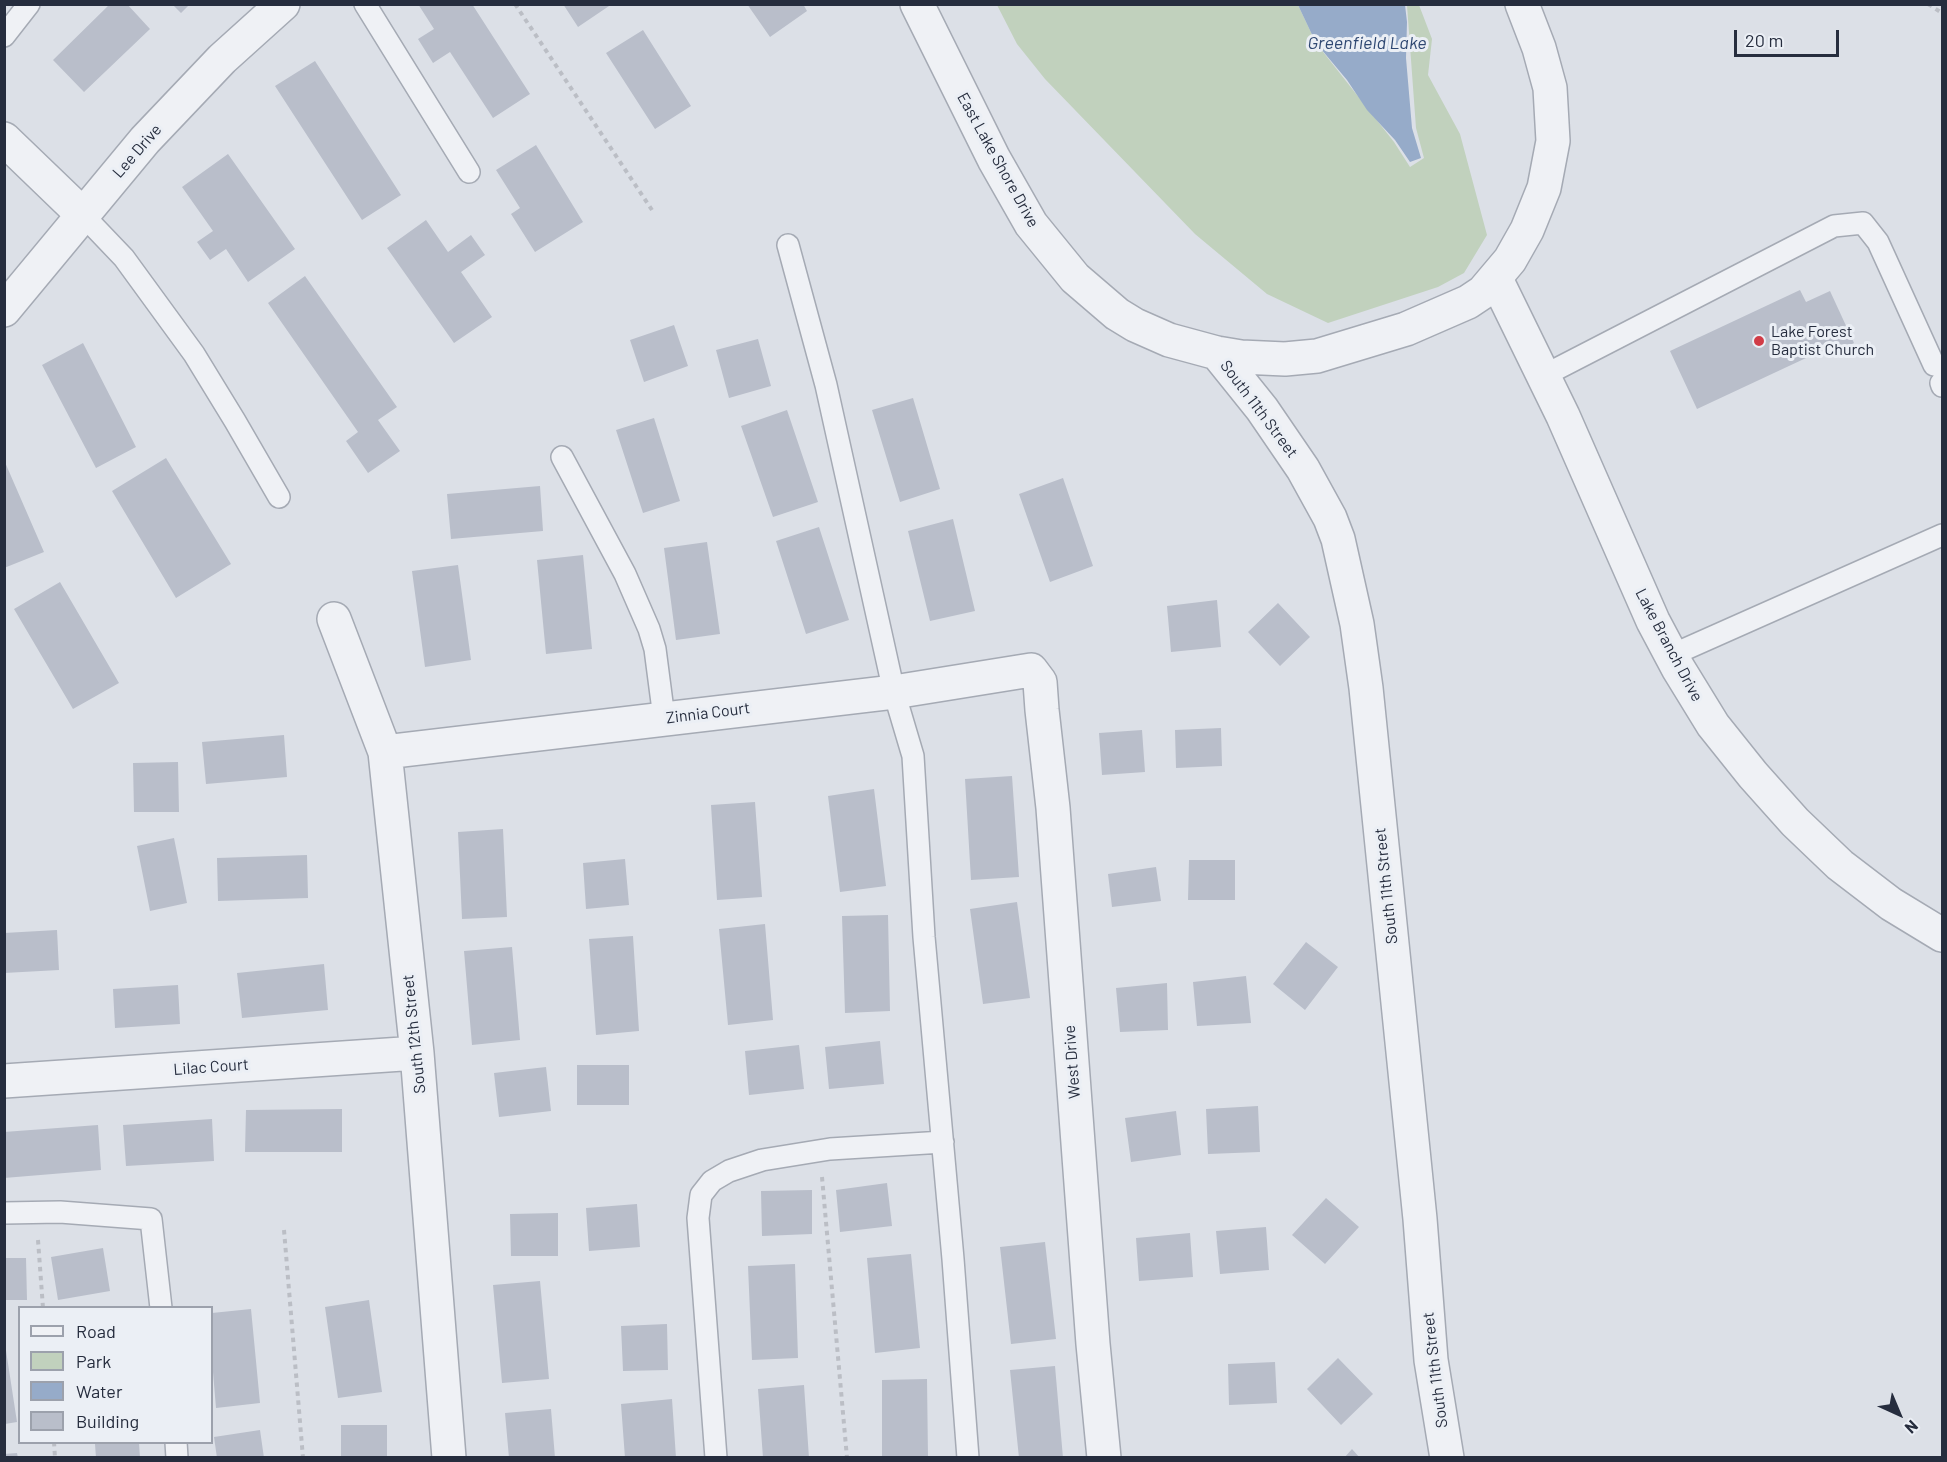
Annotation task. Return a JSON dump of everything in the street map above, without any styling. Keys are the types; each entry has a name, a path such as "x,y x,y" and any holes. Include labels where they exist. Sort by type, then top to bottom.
{"street":[{"name":"Lee Drive","path":"4,310 145,140 222,59 283,4"},
{"name":"East Lake Shore Drive","path":"917,4 994,159 1031,224 1075,278 1135,325 1169,340 1241,357 1285,359 1317,356 1406,329 1468,302 1496,279 1527,230 1544,188 1553,141 1550,88 1539,48 1522,4"},
{"path":"4,139 82,214"},
{"name":"Lake Branch Drive","path":"1496,279 1543,375 1653,621 1713,724 1753,775 1795,822 1840,865 1891,904 1942,935"},
{"name":"South 11th Street","path":"1217,353 1262,409 1303,469 1330,518 1338,539 1357,624 1366,688 1420,1219 1431,1360 1447,1458"},
{"name":"South 12th Street","path":"334,619 385,752 417,1053 449,1458"},
{"name":"Zinnia Court","path":"385,752 894,692 1031,670"},
{"name":"West Drive","path":"1031,670 1040,682 1053,808 1093,1344 1104,1458"},
{"name":"Lilac Court","path":"4,1081 417,1053"}],"lane":[{"path":"4,36 29,4"},
{"path":"365,4 469,172"},
{"path":"82,214 124,258 194,354 279,497"},
{"path":"1543,375 1834,226 1863,224 1878,242 1939,378"},
{"path":"788,245 826,385 894,692 913,756 924,937 968,1458"},
{"path":"562,457 625,574 649,629 658,667 664,718"},
{"path":"1671,655 1942,535"},
{"path":"716,1458 698,1218 701,1195 712,1181 729,1171 762,1160 819,1150 943,1142"},
{"path":"4,1213 60,1212 151,1219 161,1306"}],"path":[{"path":"515,4 652,210"},
{"path":"1928,4 1942,13"},
{"path":"819,1150 847,1458"},
{"path":"36,1213 43,1306"},
{"path":"284,1230 303,1458"}],"green space":[{"path":"997,5 1298,5 1316,43 1394,142 1410,167 1424,158 1416,128 1407,5 1419,5 1432,39 1428,75 1460,134 1487,235 1464,273 1438,287 1328,323 1267,294 1195,234 1045,79 1017,44"}],"water":[{"name":"Greenfield Lake","path":"1298,5 1405,5 1406,58 1412,128 1421,158 1410,162 1395,140 1367,110 1347,80 1316,43"}],"building":[{"path":"110,4 127,4 150,29 84,92 53,60"},
{"path":"172,4 190,4 181,13"},
{"path":"418,4 472,4 530,94 493,118 450,52 433,63 418,39 434,29"},
{"path":"563,4 612,4 578,27"},
{"path":"747,4 803,4 807,11 770,37"},
{"path":"643,30 691,106 655,129 606,53"},
{"path":"315,61 401,195 362,220 275,86"},
{"path":"536,145 583,222 535,252 511,214 520,208 496,170"},
{"path":"228,154 295,249 248,282 226,249 210,260 197,242 213,231 182,187"},
{"path":"426,220 448,252 471,235 485,255 461,272 492,317 454,343 387,248"},
{"path":"305,276 397,407 378,420 400,451 368,473 346,441 358,432 268,303"},
{"path":"1800,290 1806,302 1830,291 1854,343 1839,351 1836,344 1697,409 1670,351"},
{"path":"674,325 688,366 644,382 630,340"},
{"path":"758,339 771,386 729,398 716,350"},
{"path":"83,343 136,447 96,468 42,365"},
{"path":"913,398 940,489 900,502 872,410"},
{"path":"787,410 818,502 773,517 741,426"},
{"path":"654,418 680,501 643,513 616,430"},
{"path":"166,458 231,564 176,598 112,491"},
{"path":"4,460 44,552 4,568"},
{"path":"1063,478 1093,566 1050,582 1019,494"},
{"path":"540,486 543,531 451,539 447,494"},
{"path":"953,519 975,611 930,621 908,531"},
{"path":"819,527 849,620 806,634 776,541"},
{"path":"707,542 720,634 676,640 664,548"},
{"path":"583,555 592,649 546,654 537,560"},
{"path":"458,565 471,660 425,667 412,571"},
{"path":"60,582 119,683 73,709 14,609"},
{"path":"1217,600 1221,647 1171,652 1167,606"},
{"path":"1278,603 1310,637 1280,666 1248,632"},
{"path":"1221,728 1222,766 1176,768 1175,730"},
{"path":"1142,730 1145,772 1102,775 1099,733"},
{"path":"284,735 287,777 206,784 202,742"},
{"path":"178,762 179,812 134,812 133,763"},
{"path":"1012,776 1019,877 971,880 965,779"},
{"path":"874,789 886,886 840,892 828,796"},
{"path":"755,802 762,897 717,900 711,805"},
{"path":"503,829 507,917 462,919 458,832"},
{"path":"174,838 187,903 150,911 137,846"},
{"path":"307,855 308,898 218,901 217,858"},
{"path":"625,859 629,905 586,909 583,863"},
{"path":"1189,860 1235,860 1235,900 1188,900"},
{"path":"1156,867 1161,901 1112,907 1108,874"},
{"path":"1017,902 1030,998 983,1004 970,909"},
{"path":"888,915 890,1011 845,1013 842,916"},
{"path":"765,924 773,1020 728,1025 719,929"},
{"path":"57,930 59,970 4,973 4,933"},
{"path":"633,936 639,1031 596,1035 589,939"},
{"path":"1306,942 1338,967 1305,1010 1273,984"},
{"path":"512,947 520,1040 472,1045 464,951"},
{"path":"324,964 328,1010 242,1018 237,973"},
{"path":"1246,976 1251,1023 1197,1026 1193,982"},
{"path":"1167,983 1168,1030 1120,1032 1116,988"},
{"path":"178,985 180,1024 115,1028 113,989"},
{"path":"880,1041 884,1084 829,1089 825,1047"},
{"path":"799,1045 804,1089 749,1095 745,1051"},
{"path":"577,1065 629,1065 629,1105 577,1105"},
{"path":"546,1067 551,1111 499,1117 494,1073"},
{"path":"1258,1106 1260,1152 1208,1154 1206,1109"},
{"path":"342,1109 342,1152 245,1152 246,1110"},
{"path":"1176,1111 1181,1155 1131,1162 1125,1118"},
{"path":"212,1119 214,1161 126,1166 123,1125"},
{"path":"98,1125 101,1170 4,1178 4,1132"},
{"path":"887,1183 892,1226 840,1232 836,1190"},
{"path":"812,1190 812,1234 762,1236 761,1191"},
{"path":"1326,1198 1359,1227 1325,1264 1292,1235"},
{"path":"637,1204 640,1247 589,1251 586,1208"},
{"path":"558,1213 558,1256 511,1256 510,1214"},
{"path":"1266,1227 1269,1270 1220,1274 1216,1231"},
{"path":"1190,1233 1193,1277 1139,1281 1136,1238"},
{"path":"1045,1242 1056,1339 1011,1344 1000,1247"},
{"path":"103,1248 110,1291 58,1300 51,1257"},
{"path":"911,1254 920,1348 875,1353 867,1258"},
{"path":"4,1258 26,1258 27,1300 4,1300"},
{"path":"795,1264 798,1358 752,1360 748,1266"},
{"path":"540,1281 549,1379 502,1383 493,1285"},
{"path":"369,1300 382,1392 338,1398 325,1307"},
{"path":"251,1309 260,1403 216,1408 213,1372 213,1313"},
{"path":"667,1324 668,1370 623,1371 621,1326"},
{"path":"5,1344 17,1422 5,1424"},
{"path":"1338,1358 1373,1394 1341,1425 1307,1389"},
{"path":"1275,1362 1277,1403 1229,1405 1228,1364"},
{"path":"1055,1366 1063,1458 1019,1458 1010,1370"},
{"path":"927,1379 928,1458 882,1458 882,1380"},
{"path":"804,1385 809,1458 763,1458 758,1389"},
{"path":"672,1399 676,1458 625,1458 621,1404"},
{"path":"551,1409 555,1458 509,1458 505,1413"},
{"path":"341,1425 387,1425 387,1458 341,1458"},
{"path":"260,1430 264,1458 217,1458 214,1437"},
{"path":"95,1444 139,1444 140,1458 96,1458"},
{"path":"1352,1449 1360,1458 1344,1458"},
{"path":"17,1453 18,1458 4,1458 4,1454"}],"place":[{"name":"Lake Forest Baptist Church","path":"1759,341"}]}
